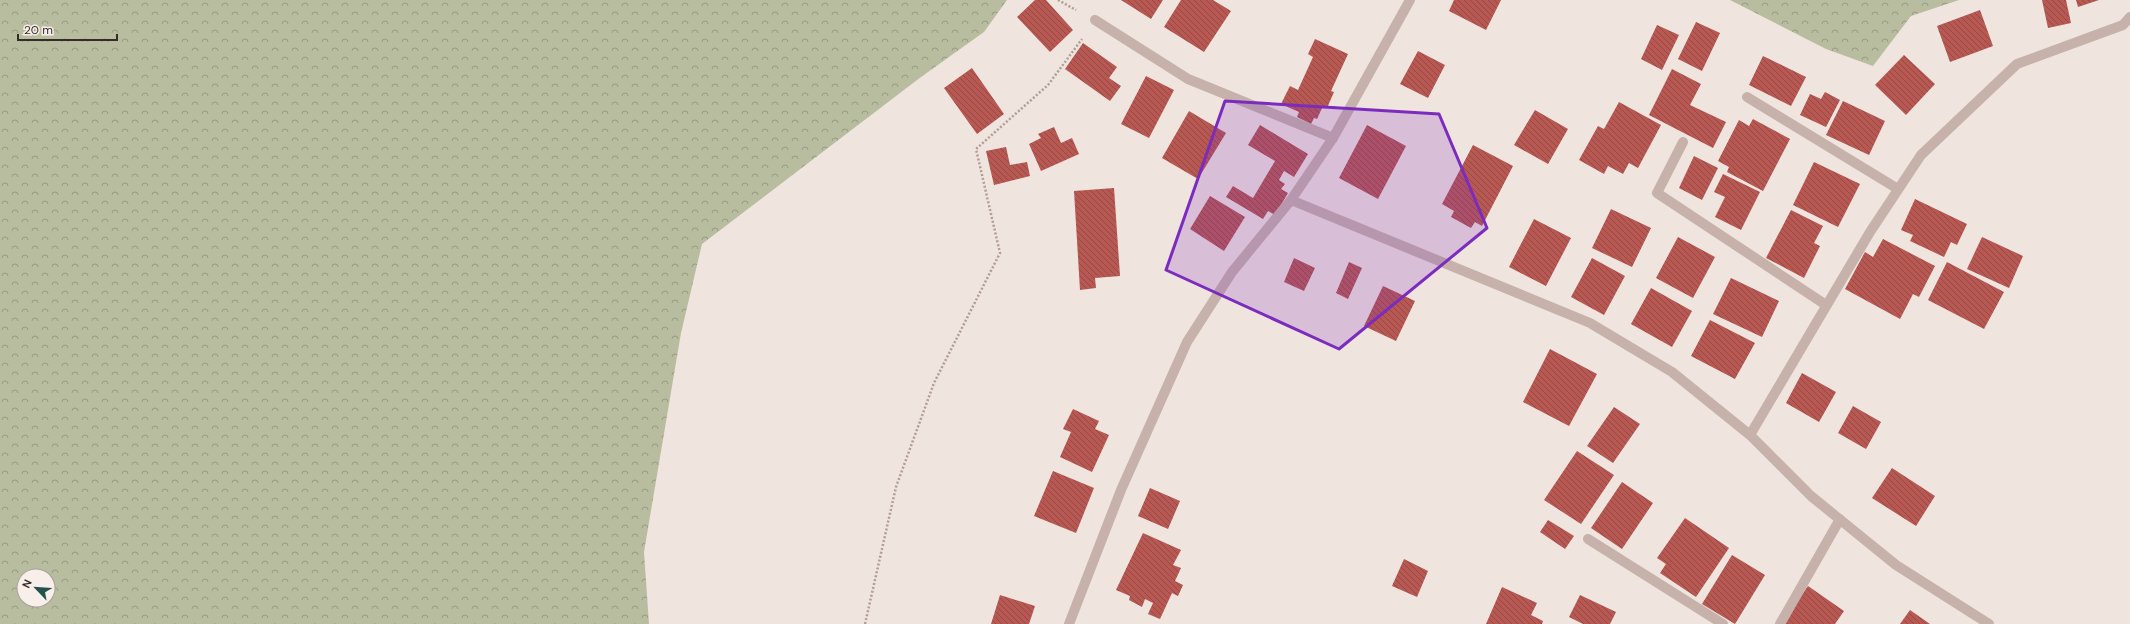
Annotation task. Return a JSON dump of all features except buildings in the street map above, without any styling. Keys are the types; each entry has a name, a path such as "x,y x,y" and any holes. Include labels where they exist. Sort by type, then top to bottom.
{"street":[{"path":"1069,624 1121,490 1187,342 1232,272 1291,200 1333,138 1410,0"},
{"path":"1750,435 1870,232 1921,155 2017,64 2123,25 2130,17"},
{"path":"1095,20 1188,78 1333,138"},
{"path":"1747,97 1898,189"},
{"path":"1682,142 1657,192 1826,305"},
{"path":"1291,200 1590,323 1672,372 1750,435 1812,496 1896,565 1989,624"},
{"path":"1780,624 1840,519"},
{"path":"1588,539 1722,624"}],"path":[{"path":"865,624 896,486 934,383 1000,253 976,150 1048,85 1095,20"}],"highlighted area":[{"path":"1225,101 1439,114 1487,228 1339,349 1166,270"}],"green space":[{"path":"0,0 1007,0 984,32 921,77 702,244 681,333 644,552 649,624 0,624"},
{"path":"1730,0 1959,0 1911,16 1873,66 1826,49"}]}
